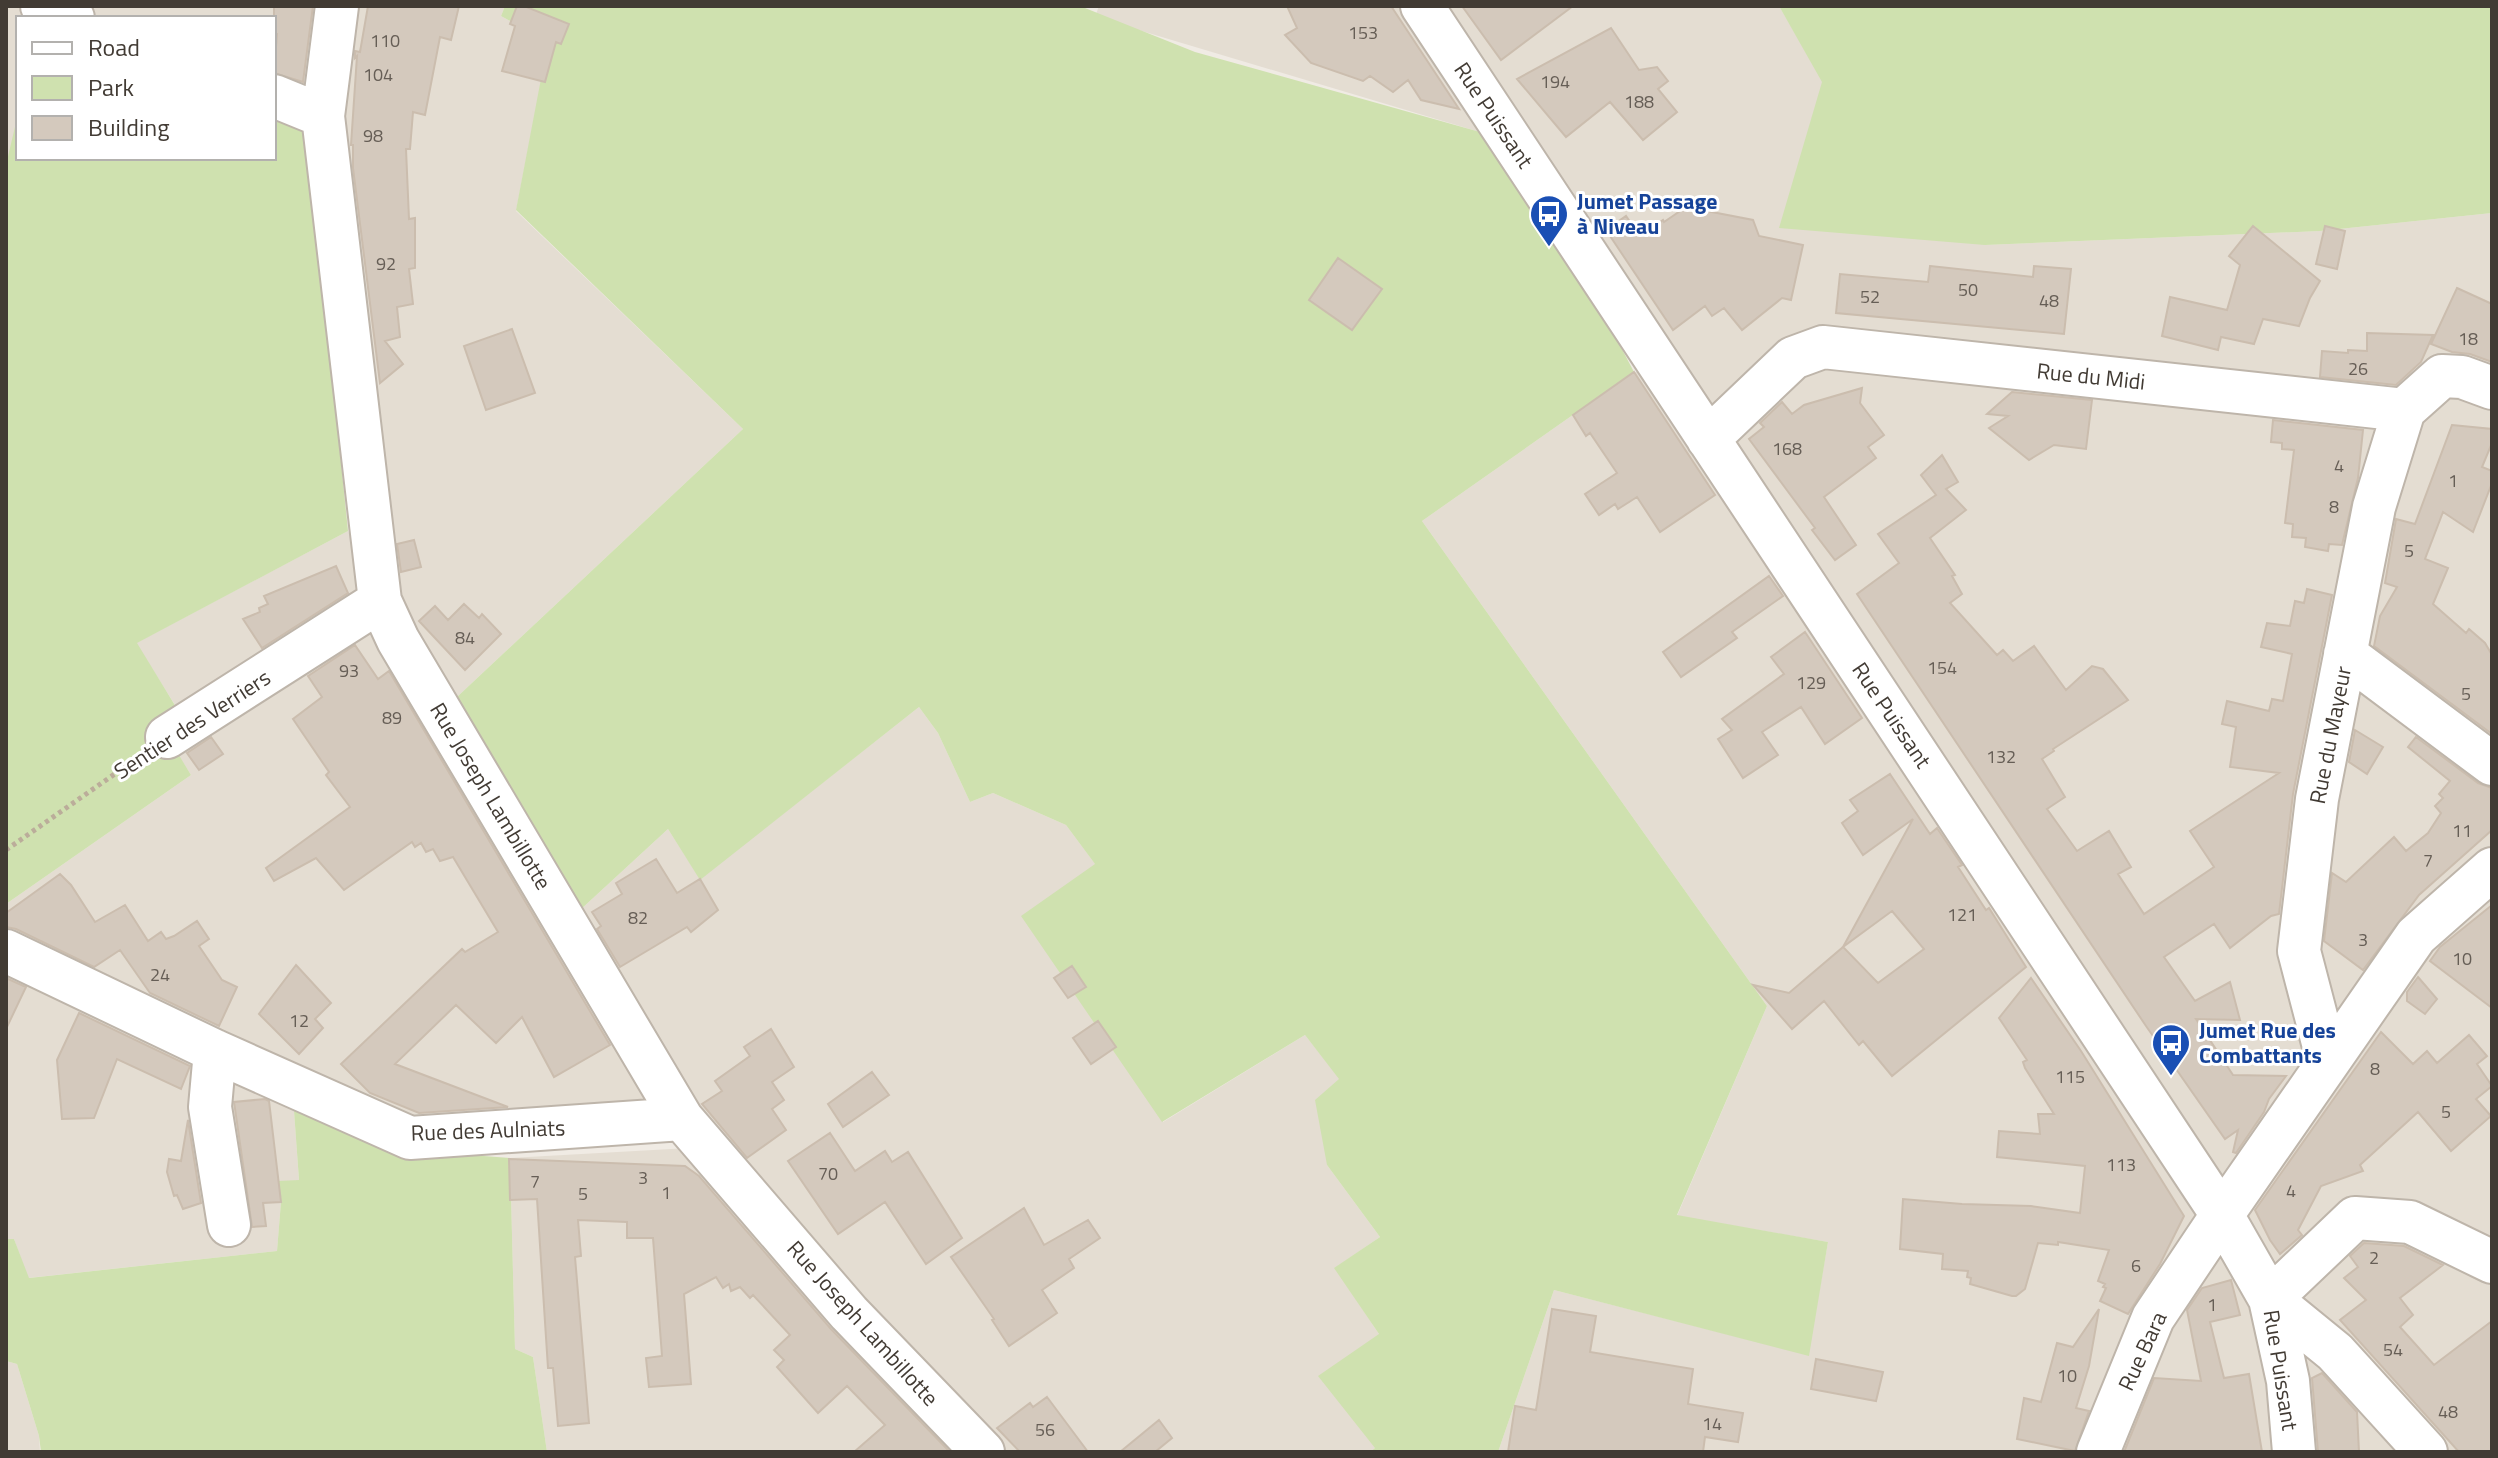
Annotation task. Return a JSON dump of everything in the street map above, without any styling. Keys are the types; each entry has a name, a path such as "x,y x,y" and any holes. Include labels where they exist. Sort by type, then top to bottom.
{"street":[{"path":"42,6 68,16"},
{"name":"Rue Joseph Lambillotte","path":"337,6 323,116 380,601 398,640 682,1119 849,1313 983,1452"},
{"name":"Rue Puissant","path":"1422,6 2222,1215 2270,1299 2288,1381 2294,1452"},
{"path":"276,97 323,116"},
{"name":"Rue du Midi","path":"1708,439 1793,358 1823,347 2404,410"},
{"path":"2404,410 2442,376 2462,377 2492,388"},
{"name":"Rue du Mayeur","path":"2328,1062 2299,951 2317,799 2345,654 2374,507 2404,410"},
{"name":"Sentier des Verriers","path":"167,737 380,601"},
{"path":"2345,654 2492,764"},
{"name":"Rue Bara","path":"2098,1452 2153,1318 2222,1215 2416,936 2492,869"},
{"name":"Rue des Aulniats","path":"6,951 215,1051 410,1138 682,1119"},
{"path":"215,1051 210,1107 229,1225"},
{"path":"2426,1452 2335,1352 2270,1299 2355,1218 2410,1222 2492,1262"}],"path":[{"name":"Sentier des Verriers","path":"6,850 167,737"}],"shaded area":[{"path":"6,6 505,6 501,16 549,42 516,211 743,429 441,712 378,584 276,106 276,16 16,16 18,160 6,207"},
{"path":"1099,6 1779,6 1823,81 1985,245 2320,231 2492,213 2492,1452 2305,1452 2305,1348 2271,1300 2291,1452 1498,1452 1554,1290 1808,1355 1828,1242 1677,1216 1767,1006 1422,521 1634,372 1661,371 1503,139 1095,17"},
{"path":"348,531 431,705 566,923 668,829 700,879 919,707 938,733 970,802 993,793 1066,825 1096,865 1163,1122 1305,1035 1340,1079 1327,1165 1380,1237 1335,1268 1379,1334 1375,1448 1370,1452 547,1452 533,1357 515,1349 510,1158 707,1147 682,1119 410,1138 6,951 6,904 191,775 167,737 187,724 136,643"},
{"path":"6,975 268,1094 294,1111 299,1181 278,1181 281,1202 277,1251 28,1278 14,1239 6,1239"},
{"path":"6,1361 17,1364 39,1436 40,1452 6,1452"}],"green space":[{"path":"505,6 1080,6 1195,52 1512,141 1634,372 1422,521 1767,1006 1677,1215 1828,1242 1809,1356 1554,1290 1498,1452 1370,1452 1375,1448 1318,1376 1379,1334 1334,1268 1380,1237 1327,1165 1315,1100 1339,1079 1305,1035 1162,1122 1021,916 1095,864 1066,825 993,793 970,802 938,733 919,707 700,880 668,829 566,923 441,712 743,429 516,210 548,42 501,16"},
{"path":"1779,6 2492,6 2492,213 2320,231 1985,245 1779,228 1822,82"},
{"path":"276,102 305,109 348,531 137,643 187,725 168,737 191,775 6,904 6,165 16,122 16,160 276,160"},
{"path":"294,1111 405,1150 510,1158 515,1349 533,1357 547,1452 41,1452 17,1364 6,1361 6,1239 14,1239 29,1278 277,1251 281,1202 278,1181 299,1180"}],"building":[{"path":"274,6 313,6 303,82 276,74"},
{"path":"368,6 459,6 451,40 440,37 425,115 413,112 410,149 406,149 409,219 415,218 415,268 409,269 413,304 397,307 400,337 385,341 403,364 380,383 351,145 355,51 360,52"},
{"path":"517,6 569,24 561,44 556,42 545,82 502,71 515,26 510,24"},
{"path":"1287,6 1391,6 1459,109 1421,100 1408,80 1393,92 1370,76 1363,81 1311,63 1285,35 1297,28"},
{"path":"1462,6 1573,6 1501,60"},
{"path":"1611,28 1639,70 1657,67 1668,81 1658,89 1677,112 1643,140 1610,102 1566,137 1517,79"},
{"path":"1686,207 1753,220 1759,236 1803,245 1791,300 1782,298 1742,330 1724,308 1712,316 1705,306 1673,330 1606,230 1626,216 1637,232 1649,225 1651,228"},
{"path":"2253,226 2320,281 2299,326 2263,319 2254,344 2221,337 2218,350 2162,336 2170,297 2227,310 2240,265 2229,256"},
{"path":"2325,226 2345,231 2337,269 2316,264"},
{"path":"1338,258 1382,289 1352,330 1309,300"},
{"path":"1930,266 2033,277 2034,266 2071,269 2064,334 1836,313 1840,274 1928,282"},
{"path":"2457,288 2492,304 2492,362 2431,344"},
{"path":"512,329 535,393 486,410 464,346"},
{"path":"2367,333 2433,335 2421,362 2396,385 2320,377 2322,351 2367,351"},
{"path":"1634,372 1715,495 1660,532 1637,497 1618,509 1615,504 1599,515 1585,494 1617,473 1590,433 1586,436 1573,415"},
{"path":"1862,388 1860,403 1884,435 1868,447 1876,458 1824,497 1856,545 1835,560 1749,439 1764,427 1760,423 1782,402 1792,414 1804,405"},
{"path":"2012,392 2092,400 2086,449 2054,445 2029,460 1989,428 2008,416 1987,414"},
{"path":"2273,420 2363,430 2358,478 2342,545 2329,544 2328,551 2305,547 2306,538 2292,537 2293,524 2285,523 2294,450 2282,449 2282,443 2271,442"},
{"path":"2452,425 2492,429 2492,443 2482,467 2492,471 2492,483 2473,532 2443,512 2425,559 2448,568 2433,604 2466,633 2469,629 2485,643 2492,655 2492,734 2374,646 2380,616 2397,587 2385,583 2396,519 2415,524"},
{"path":"1942,455 1958,482 1946,489 1966,510 1930,538 1955,575 1952,576 1962,594 1950,603 1997,655 2003,650 2013,661 2034,646 2066,690 2092,666 2103,669 2128,700 2042,759 2065,797 2047,809 2077,851 2109,831 2131,867 2118,874 2144,914 2214,867 2190,831 2279,773 2230,767 2236,727 2222,724 2227,701 2269,711 2272,699 2283,701 2292,654 2261,647 2267,623 2290,626 2295,601 2304,603 2307,589 2332,595 2293,794 2279,914 2271,916 2230,948 2214,924 2164,957 2195,1001 2230,982 2240,1020 2196,1019 2233,1075 2286,1076 2236,1153 2233,1152 2238,1130 2225,1139 1857,594 1899,563 1878,534 1936,495 1921,475"},
{"path":"414,540 421,567 401,572 397,544"},
{"path":"336,566 348,593 262,648 243,619 260,612 259,608 268,604 264,596"},
{"path":"1769,576 1783,596 1732,632 1737,638 1681,677 1663,652"},
{"path":"464,604 479,618 482,614 501,634 465,670 419,621 435,606 448,620"},
{"path":"1805,632 1862,718 1825,744 1801,707 1762,732 1778,755 1743,778 1718,739 1732,730 1722,719 1784,674 1771,657"},
{"path":"355,645 378,679 389,671 610,1045 554,1077 522,1017 496,1043 456,1005 395,1064 508,1107 419,1113 370,1093 341,1064 462,949 465,952 498,932 453,857 440,861 433,849 426,852 421,843 415,847 412,842 344,890 316,858 274,881 266,868 350,807 326,775 329,772 293,719 322,697 308,676"},
{"path":"2355,730 2383,747 2367,774 2349,762"},
{"path":"211,737 223,754 199,770 187,753"},
{"path":"2416,737 2478,783 2492,788 2492,830 2419,895 2363,970 2324,941 2332,873 2346,882 2394,837 2406,851 2428,833 2441,813 2435,806 2443,798 2439,794 2450,781 2408,747"},
{"path":"1890,774 1930,834 1937,828 1962,865 1958,867 1986,910 1989,908 2026,967 1892,1076 1863,1041 1859,1045 1824,1001 1792,1029 1753,985 1789,993 1843,947 1913,819 1863,855 1842,823 1858,811 1850,800","holes":["1892,911 1924,949 1878,983 1843,947"]},
{"path":"656,859 677,893 700,879 718,910 691,932 687,927 620,967 597,929 601,926 592,912 622,894 616,883"},
{"path":"60,874 71,885 95,922 125,905 148,941 161,932 166,939 174,936 197,921 209,939 199,946 222,980 237,987 219,1026 150,993 120,950 94,967 6,927 6,913"},
{"path":"2492,905 2492,1008 2430,961 2440,947"},
{"path":"296,965 331,1003 315,1019 323,1028 299,1054 259,1014"},
{"path":"1072,966 1086,987 1068,998 1054,978"},
{"path":"2418,977 2437,999 2425,1014 2407,1001 2407,992"},
{"path":"6,978 26,987 6,1029"},
{"path":"2031,978 2081,1051 2184,1216 2160,1264 2128,1314 2100,1301 2106,1288 2098,1281 2109,1250 2058,1242 2058,1245 2038,1243 2025,1289 2012,1296 1970,1284 1968,1271 1942,1269 1943,1254 1900,1249 1903,1199 2031,1206 2080,1213 2085,1166 1997,1157 1999,1131 2040,1134 2038,1114 2054,1114 2025,1068 2023,1062 2027,1060 1999,1018"},
{"path":"79,1013 190,1066 181,1089 117,1059 94,1118 62,1119 57,1060"},
{"path":"1098,1021 1116,1047 1091,1064 1073,1038"},
{"path":"771,1029 794,1067 772,1082 784,1100 772,1109 786,1130 747,1158 702,1104 722,1091 715,1081 750,1056 744,1047"},
{"path":"2381,1032 2413,1064 2427,1051 2437,1063 2469,1035 2487,1056 2477,1064 2492,1086 2476,1099 2491,1116 2451,1151 2418,1112 2360,1165 2363,1171 2321,1186 2298,1230 2302,1235 2280,1254 2255,1210"},
{"path":"872,1072 889,1095 843,1127 828,1104"},
{"path":"269,1101 281,1202 263,1203 266,1226 252,1227 234,1102"},
{"path":"188,1120 201,1203 183,1209 177,1195 174,1196 167,1172 169,1159 181,1161"},
{"path":"830,1133 855,1171 885,1151 892,1162 908,1152 962,1238 926,1264 885,1202 838,1234 788,1161"},
{"path":"509,1159 685,1166 699,1176 831,1329 950,1452 854,1452 885,1425 847,1386 818,1413 777,1367 784,1360 774,1350 790,1335 753,1295 750,1298 740,1287 731,1291 729,1284 723,1288 716,1277 684,1294 691,1384 649,1387 646,1358 662,1356 653,1238 627,1238 627,1222 578,1220 581,1256 575,1257 589,1423 558,1426 553,1368 548,1368 537,1199 510,1200"},
{"path":"1024,1208 1044,1245 1088,1220 1100,1238 1069,1259 1074,1268 1042,1290 1057,1313 1009,1346 951,1257"},
{"path":"2364,1243 2404,1246 2443,1265 2400,1298 2413,1315 2400,1327 2434,1365 2492,1321 2492,1452 2459,1452 2340,1320 2366,1300 2344,1278 2358,1267 2350,1256"},
{"path":"2231,1280 2240,1315 2210,1322 2224,1378 2249,1374 2262,1452 2124,1452 2154,1378 2201,1381 2187,1310 2202,1288"},
{"path":"1552,1309 1596,1316 1590,1352 1693,1369 1688,1404 1743,1413 1738,1442 1705,1437 1703,1452 1508,1452 1515,1406 1536,1410"},
{"path":"2099,1309 2089,1366 2076,1408 2089,1411 2075,1451 2017,1439 2024,1398 2041,1402 2057,1343 2073,1347"},
{"path":"1816,1359 1883,1372 1876,1401 1811,1389"},
{"path":"2322,1373 2357,1412 2359,1452 2318,1452 2312,1378"},
{"path":"1047,1397 1088,1452 1020,1452 997,1428 1030,1403 1033,1407"},
{"path":"1159,1420 1172,1438 1155,1452 1120,1452"}],"place":[{"name":"Jumet Passage à Niveau","path":"1549,248"},
{"name":"Jumet Rue des Combattants","path":"2171,1077"}]}
